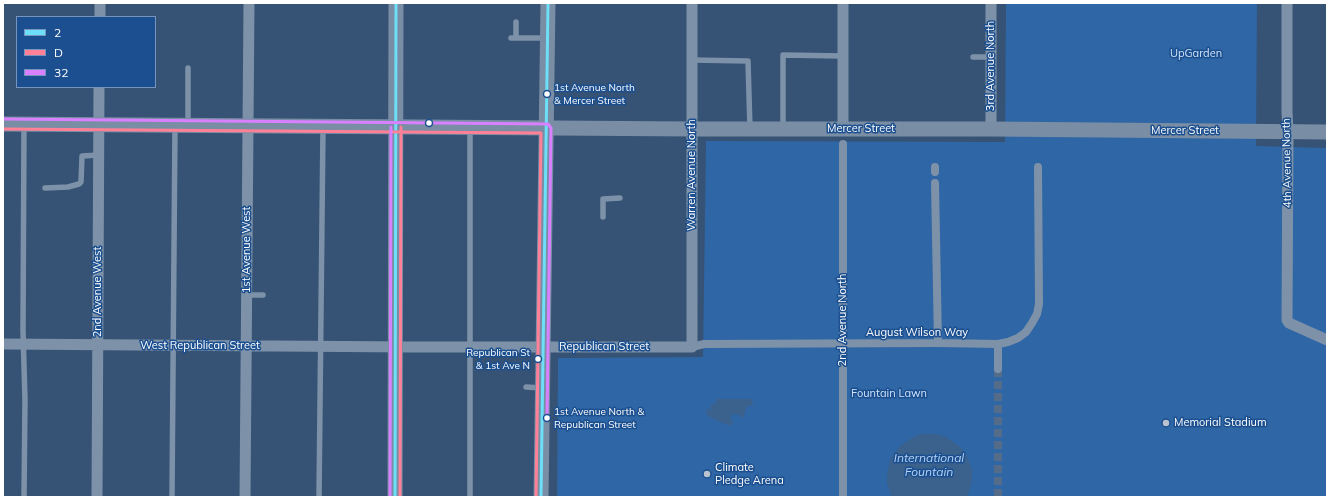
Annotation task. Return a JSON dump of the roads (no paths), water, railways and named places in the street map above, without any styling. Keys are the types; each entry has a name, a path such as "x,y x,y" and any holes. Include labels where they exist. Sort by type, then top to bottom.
{"main road":[{"path":"395,497 396,3"},
{"path":"541,497 548,3"},
{"name":"Mercer Street","path":"3,124 750,129 783,130 843,136 991,129 1327,132"}],"street":[{"path":"100,3 100,16"},
{"name":"1st Avenue West","path":"245,497 248,3"},
{"name":"Warren Avenue North","path":"692,3 692,348"},
{"name":"2nd Avenue North","path":"843,3 843,497"},
{"name":"3rd Avenue North","path":"991,3 991,129"},
{"name":"4th Avenue North","path":"1287,3 1287,320 1289,323 1327,340"},
{"name":"2nd Avenue West","path":"97,497 99,88"},
{"name":"August Wilson Way","path":"692,348 704,344 998,344 1018,338 1026,332 1037,314 1038,166"},
{"path":"935,182 938,343"},
{"name":"West Republican Street","path":"3,344 396,347"},
{"path":"998,344 998,369"},
{"name":"Republican Street","path":"396,347 692,348"}],"lane":[{"path":"516,22 513,38 548,38"},
{"path":"783,130 783,55 843,56"},
{"path":"973,57 991,57"},
{"path":"692,60 748,61 750,129"},
{"path":"172,497 173,346 181,125 188,68"},
{"path":"24,124 24,497"},
{"path":"319,497 323,126"},
{"path":"470,127 470,497"},
{"path":"45,188 68,187 79,184 82,156 99,155"},
{"path":"603,217 603,199 620,198"},
{"path":"247,295 263,295"},
{"path":"470,387 477,387"},
{"path":"526,387 542,388"}],"water":[{"path":"716,399 753,399 752,405 746,407 744,416 741,418 740,415 731,415 730,417 733,422 730,426 707,415 706,409 711,410 711,404 716,404"},
{"name":"International Fountain","path":"922,434 936,434 946,437 960,447 965,453 972,469 971,485 967,497 892,497 887,484 890,460 900,446"}],"tunnel":[{"path":"998,369 998,497"}],"place":[{"name":"1st Avenue North & Mercer Street","path":"547,94"},
{"name":"Republican St & 1st Ave N","path":"538,359"},
{"name":"1st Avenue North & Republican Street","path":"547,418"},
{"name":"Memorial Stadium","path":"1166,423"},
{"name":"Climate Pledge Arena","path":"707,474"}],"park label":[{"name":"UpGarden","path":"1196,54"},
{"name":"Fountain Lawn","path":"889,394"}]}
